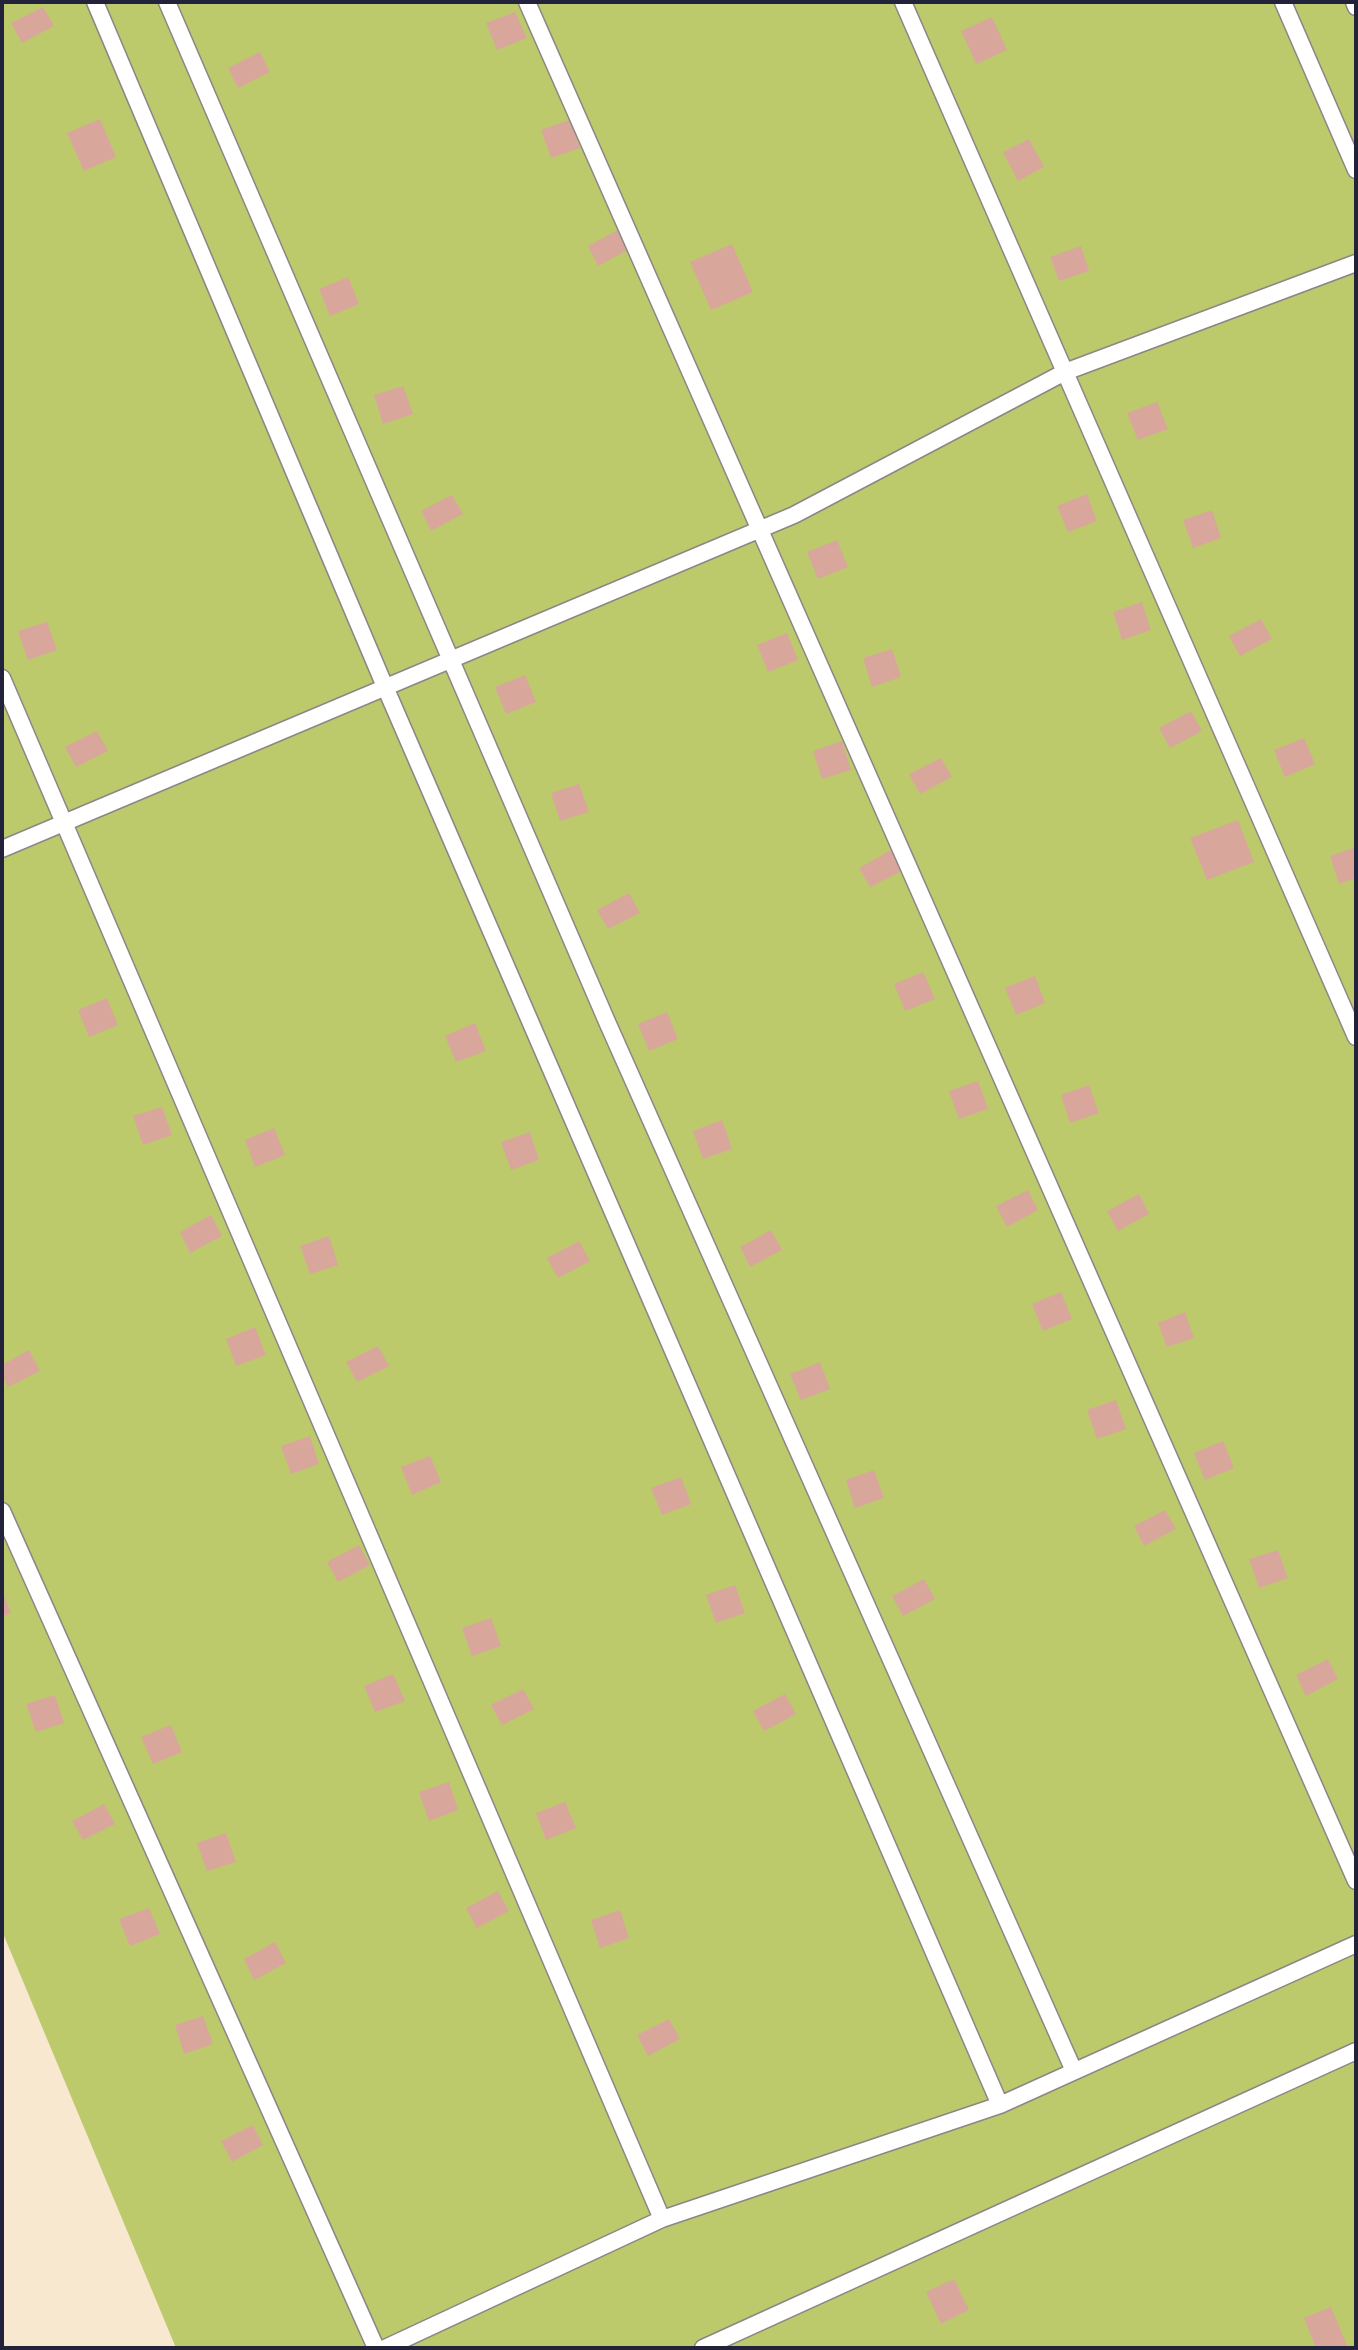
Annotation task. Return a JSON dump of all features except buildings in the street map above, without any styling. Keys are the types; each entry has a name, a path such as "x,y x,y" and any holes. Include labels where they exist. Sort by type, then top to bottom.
{"lane":[{"path":"95,2 386,689 1000,2105"},
{"path":"167,2 613,1037 1074,2071"},
{"path":"527,2 1356,1881"},
{"path":"903,2 1356,1037"},
{"path":"1283,2 1356,170"},
{"path":"1354,2 1356,7"},
{"path":"2,849 761,529 1065,372 1356,263"},
{"path":"2,678 663,2219"},
{"path":"2,1511 376,2348"},
{"path":"385,2348 663,2219 1000,2105 1356,1944"},
{"path":"703,2348 1356,2051"}],"green space":[{"path":"2,2 1356,2 1356,2348 176,2348 2,1931"}]}
